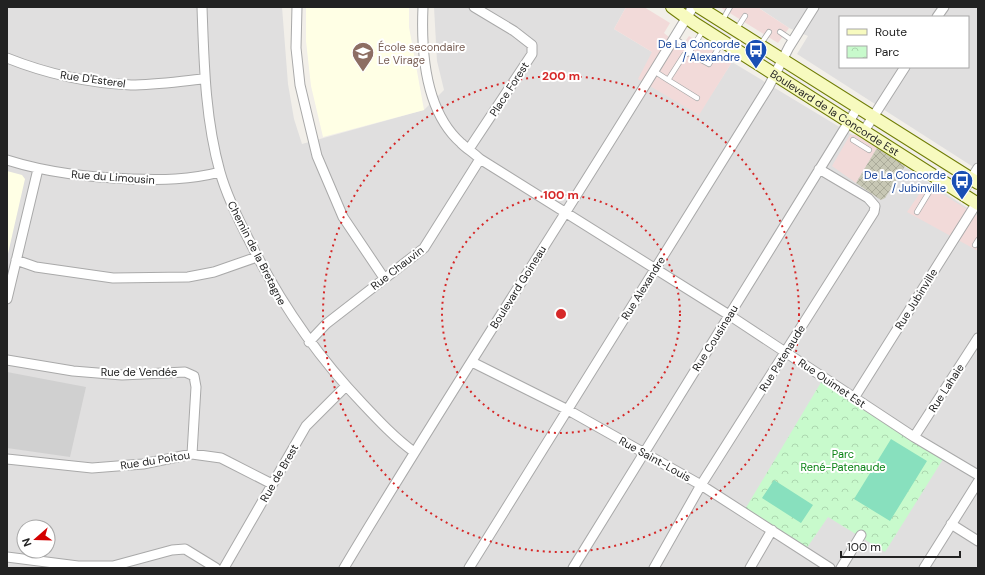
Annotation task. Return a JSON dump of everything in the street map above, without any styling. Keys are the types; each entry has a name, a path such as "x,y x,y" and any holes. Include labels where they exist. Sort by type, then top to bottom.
{"street":[{"name":"Chemin de la Bretagne","path":"202,7 204,79 208,119 220,172 233,210 284,305 309,342 346,386 395,438 414,452"},
{"path":"297,7 296,48 300,85 317,156 343,216 384,278"},
{"name":"Rue Ouimet Est","path":"423,7 422,34 425,68 430,90 446,124 461,143 480,159 730,315 914,437 978,475"},
{"name":"Place Forest","path":"469,149 532,54 532,45 514,31 474,7"},
{"name":"Boulevard de la Concorde Est","path":"672,7 686,18 864,132 962,194 978,202"},
{"name":"Boulevard Goineau","path":"344,568 414,452 472,362 693,7"},
{"name":"Boulevard de la Concorde Est","path":"699,7 975,181"},
{"name":"Rue Alexandre","path":"470,568 775,74 782,59 814,7"},
{"path":"938,16 944,7"},
{"name":"Rue D'Esterel","path":"7,58 29,67 63,76 102,83 133,85 204,79"},
{"path":"864,132 904,68"},
{"name":"Rue Cousineau","path":"572,568 730,315 848,121 858,108"},
{"name":"Rue Chauvin","path":"309,342 326,324 424,248 480,159"},
{"name":"Rue du Limousin","path":"7,160 38,169 88,177 170,180 200,178 220,172"},
{"path":"962,194 975,181 978,168"},
{"path":"7,299 38,169"},
{"name":"Rue Patenaude","path":"654,568 701,485 872,216 875,206 868,198 819,169"},
{"name":"Rue Jubinville","path":"854,398 978,202"},
{"path":"16,260 36,267 113,278 166,278 188,277 214,272 257,257"},
{"name":"Rue Lahaie","path":"914,437 978,338"},
{"name":"Rue de Vendée","path":"7,360 73,371 122,374 185,372 194,376 196,387 192,454"},
{"name":"Rue Saint-Louis","path":"472,362 568,410 701,485 830,568"},
{"name":"Rue de Brest","path":"224,568 306,426 346,386"},
{"name":"Rue du Poitou","path":"7,459 92,468 143,464 192,454 221,458 272,484"},
{"path":"924,568 978,482"},
{"path":"952,524 978,541"},
{"path":"750,568 772,530"},
{"path":"841,568 861,535"},
{"path":"7,557 78,566 113,566 172,550 185,549 216,568"}],"lane":[{"path":"722,21 730,7"},
{"path":"736,30 745,16"},
{"path":"668,80 684,55 689,53 704,29"},
{"path":"760,46 769,32"},
{"path":"780,32 793,41"},
{"path":"674,38 686,46 689,53 709,64 722,41"},
{"path":"654,71 697,98"},
{"path":"862,145 865,139 864,132"},
{"path":"854,140 869,150"},
{"path":"917,212 937,178"}],"shaded area":[{"path":"7,7 282,7 288,84 294,119 302,144 424,110 444,90 437,61 434,7 626,7 614,29 652,52 698,115 732,62 904,166 978,215 978,564 976,568 7,568"},
{"name":"École secondaire Le Virage","path":"306,7 409,7 409,27 424,110 323,137 311,86 306,41"},
{"path":"626,7 644,7 670,23 664,33 681,47 689,36 732,62 699,115 638,79 652,52 614,29"},
{"path":"720,7 760,7 760,9 789,28 778,43"},
{"path":"978,7 978,170 797,54 808,36 789,28 759,8"},
{"path":"850,135 856,135 877,148 856,183 832,166"},
{"path":"877,148 905,166 885,198 881,200 856,183"},
{"path":"7,171 22,175 25,179 7,258"},
{"path":"926,184 978,216 978,251 907,212"},
{"path":"7,372 86,387 70,457 7,448"}],"green space":[{"name":"Parc René-Patenaude","path":"823,379 945,456 885,552 828,517 804,552 744,511"},
{"path":"891,439 927,461 890,521 854,499"},
{"path":"774,480 813,505 801,523 762,498"}],"place":[{"name":"De La Concorde / Alexandre","path":"756,70"},
{"name":"École secondaire Le Virage","path":"363,72"},
{"name":"De La Concorde / Jubinville","path":"962,200"}]}
